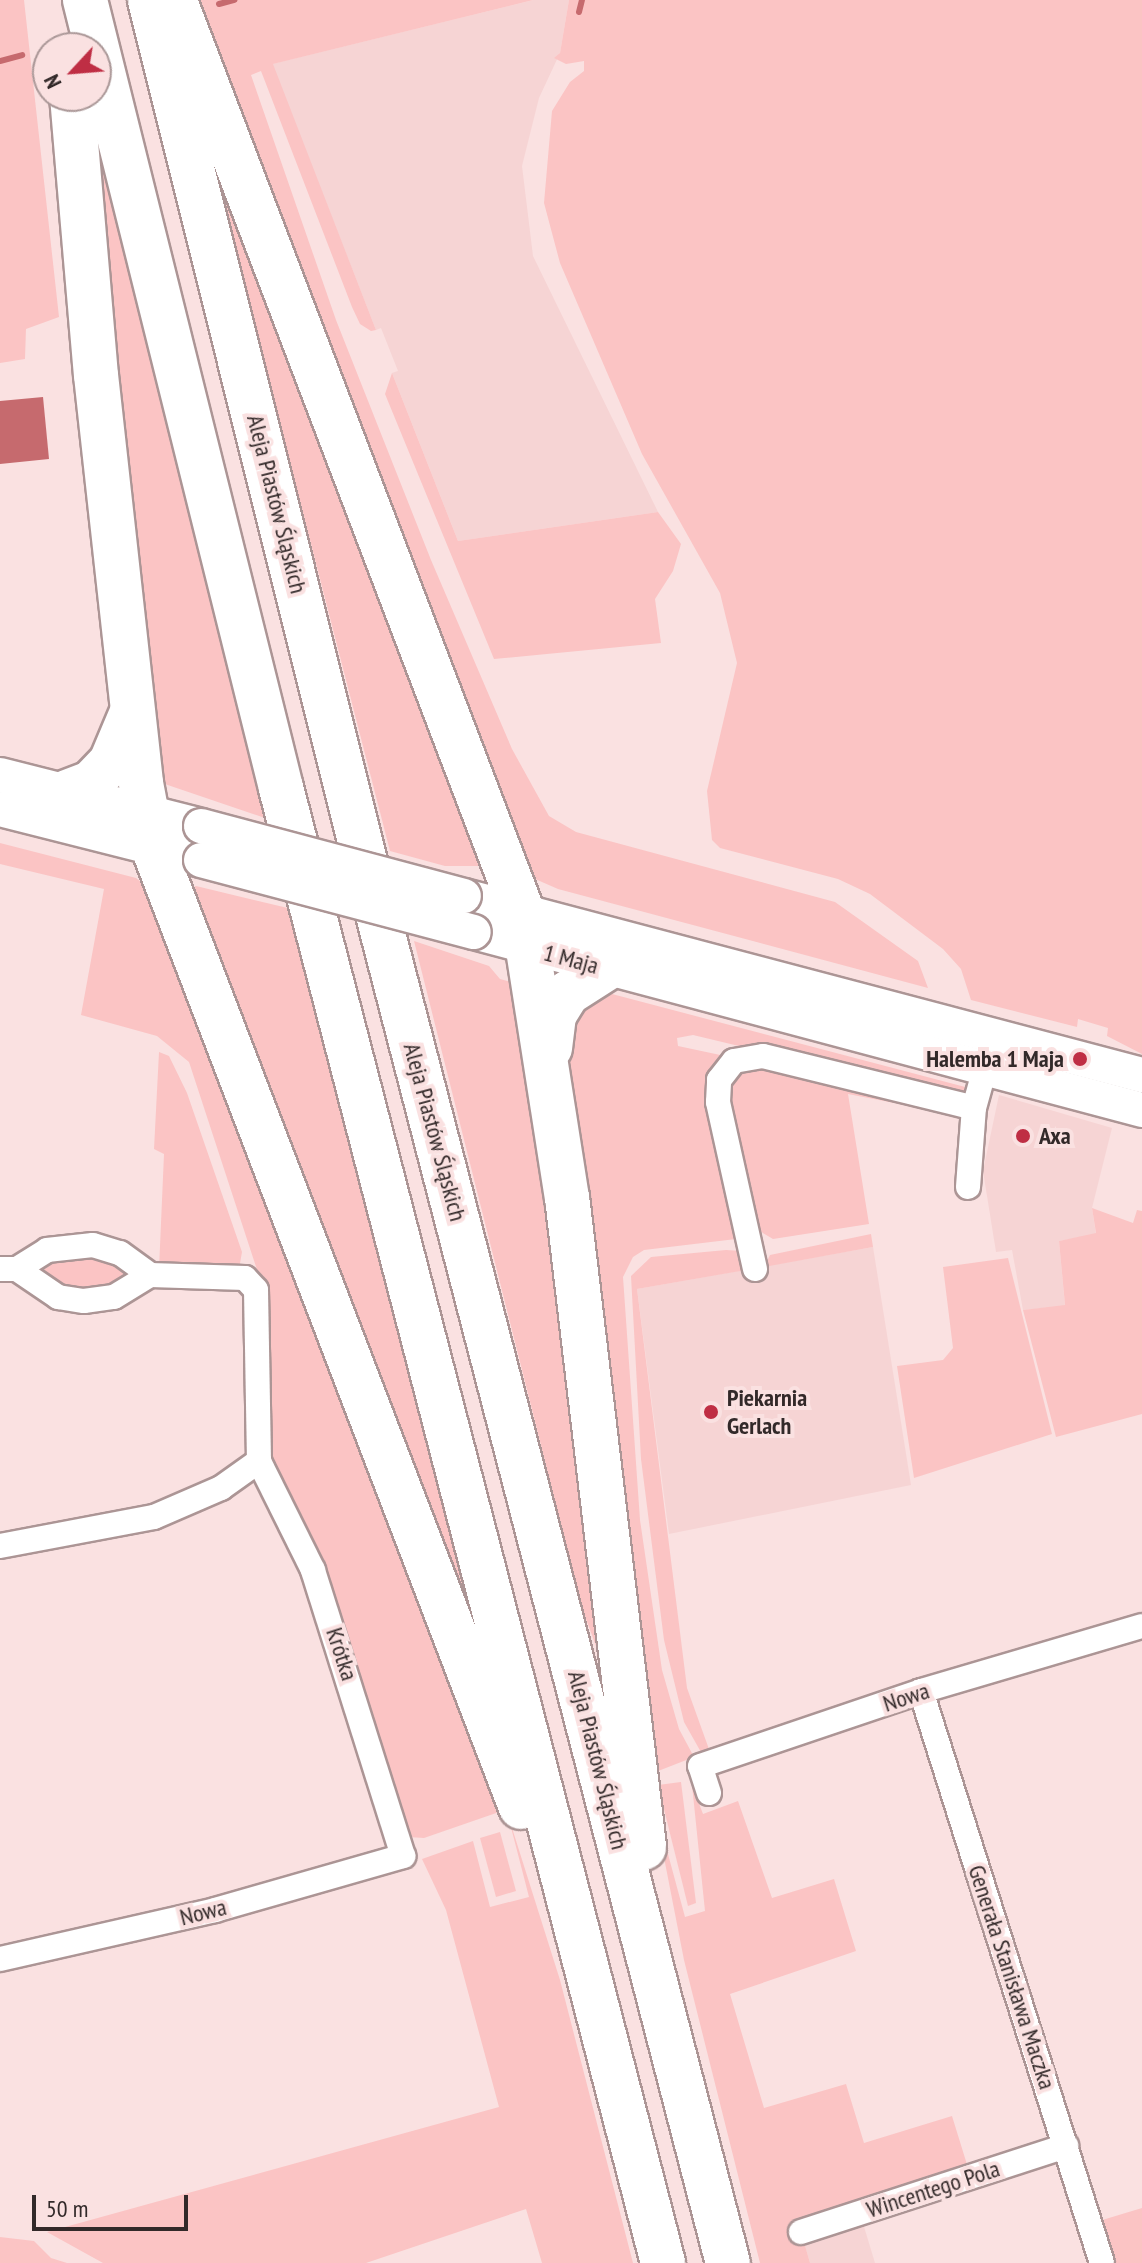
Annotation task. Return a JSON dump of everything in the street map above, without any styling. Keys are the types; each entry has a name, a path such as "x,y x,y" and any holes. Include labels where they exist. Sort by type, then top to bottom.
{"highway":[{"path":"62,0 65,32"},
{"path":"85,0 281,788 663,2263"},
{"name":"Aleja Piastów Śląskich","path":"150,0 372,892 728,2263"},
{"path":"174,0 526,930 548,1058 668,2032"},
{"path":"74,112 133,710 149,829 325,1288 610,2054"},
{"path":"67,792 91,783 111,762 133,710"},
{"path":"548,1058 554,1015 568,993 607,968"}],"main road":[{"name":"1 Maja","path":"0,775 67,792 149,829 201,860 474,932 526,930 1142,1075"},
{"name":"1 Maja","path":"0,809 149,829 201,826 464,896 526,930 607,968 1142,1110"}],"street":[{"path":"755,1269 718,1102 719,1080 734,1061 763,1056 974,1108"},
{"path":"968,1187 974,1108 985,1068"},
{"path":"9,1269 47,1250 84,1244 120,1253 150,1275"},
{"path":"0,1546 154,1517 221,1488 259,1461 256,1290 245,1278 150,1275 114,1297 72,1300 9,1269"},
{"name":"Krótka","path":"259,1461 313,1570 403,1856"},
{"name":"Nowa","path":"709,1793 700,1766 921,1691 1142,1626"},
{"name":"Generała Stanisława Maczka","path":"921,1691 1102,2263"},
{"name":"Nowa","path":"0,1959 215,1910 403,1856"},
{"name":"Wincentego Pola","path":"801,2232 1066,2146"}],"shaded area":[{"path":"0,0 24,0 32,72 32,112 36,112 59,317 26,329 25,359 0,363"},
{"path":"189,0 533,0 273,64 376,330 371,331 360,324 261,71 251,75 336,320 431,560 512,749 549,816 576,832 835,902 918,961 928,988 558,889 526,875"},
{"path":"533,0 569,0 560,53 539,98 522,166 533,256 658,512 458,541 392,373 398,371 381,328 376,330 272,64"},
{"path":"569,0 1142,0 1142,1054 1107,1036 1108,1028 1078,1019 1077,1027 971,1000 961,969 943,949 870,894 838,879 720,848 712,840 707,791 737,663 720,593 642,454 560,263 544,203 552,111 570,82 584,71 584,61 566,64 554,58 560,53"},
{"path":"93,121 268,819 153,780"},
{"path":"211,155 483,866 445,866 390,851"},
{"path":"392,373 458,541 658,512 681,544 673,571 655,599 661,643 494,659 385,394"},
{"path":"43,397 49,459 0,464 0,401"},
{"path":"0,843 136,878 151,890 502,1811 424,1838 408,1837 271,1461 266,1440 261,1282 189,1062 157,1036 81,1015 104,889 0,864"},
{"path":"196,886 292,909 482,1648 183,891"},
{"path":"414,941 489,966 500,979 526,986 600,1657 582,1608"},
{"path":"612,994 969,1088 971,1094 959,1099 693,1035 677,1038 678,1046 725,1056 714,1069 736,1239 644,1250 633,1257 623,1277 640,1520 662,1670 679,1729 694,1757 648,1775 567,1045 578,1009"},
{"path":"159,1052 169,1056 187,1093 242,1252 239,1269 159,1269 164,1154 154,1149"},
{"path":"750,1065 967,1117 848,1094 869,1224 773,1239 758,1230 724,1091 736,1072"},
{"path":"999,1095 1112,1128 1092,1208 1096,1234 1059,1241 1065,1306 1023,1310 1012,1250 996,1252 983,1171"},
{"path":"1092,1208 1133,1223 1137,1210 1142,1211 1142,1414 1056,1437 1023,1310 1065,1305 1059,1241 1096,1233"},
{"path":"871,1234 873,1247 764,1267 770,1255"},
{"path":"873,1247 911,1485 669,1534 637,1289"},
{"path":"742,1251 746,1270 637,1289 687,1688 710,1752 702,1754 684,1722 664,1640 641,1459 631,1276 651,1257"},
{"path":"67,1253 119,1259 136,1274 92,1295 50,1287 35,1265"},
{"path":"1008,1258 1052,1434 914,1478 897,1366 943,1360 953,1348 943,1267"},
{"path":"681,1782 696,1903 688,1906 658,1785"},
{"path":"692,1785 703,1814 738,1801 772,1898 834,1879 856,1951 730,1994 764,2108 846,2084 864,2143 952,2116 969,2171 800,2228 810,2263 760,2263 684,1960 651,1791 685,1917 705,1911"},
{"path":"507,1812 560,1980 633,2263 542,2263 526,2209 366,2263 103,2263 47,2232 499,2107 446,1910 422,1859 473,1841 490,1907 529,1897"},
{"path":"500,1832 516,1891 496,1897 480,1838"},
{"path":"1142,2208 1142,2263 1112,2263 1099,2221"},
{"path":"862,2220 875,2263 810,2263 803,2239"},
{"path":"0,2237 34,2241 51,2258 67,2263 0,2263"}],"waterway":[{"path":"219,4 234,0"},
{"path":"579,12 582,0"},
{"path":"0,61 22,55"}],"place":[{"name":"Halemba 1 Maja","path":"1080,1059"},
{"name":"Axa","path":"1023,1136"},
{"name":"Piekarnia Gerlach","path":"711,1412"}]}
